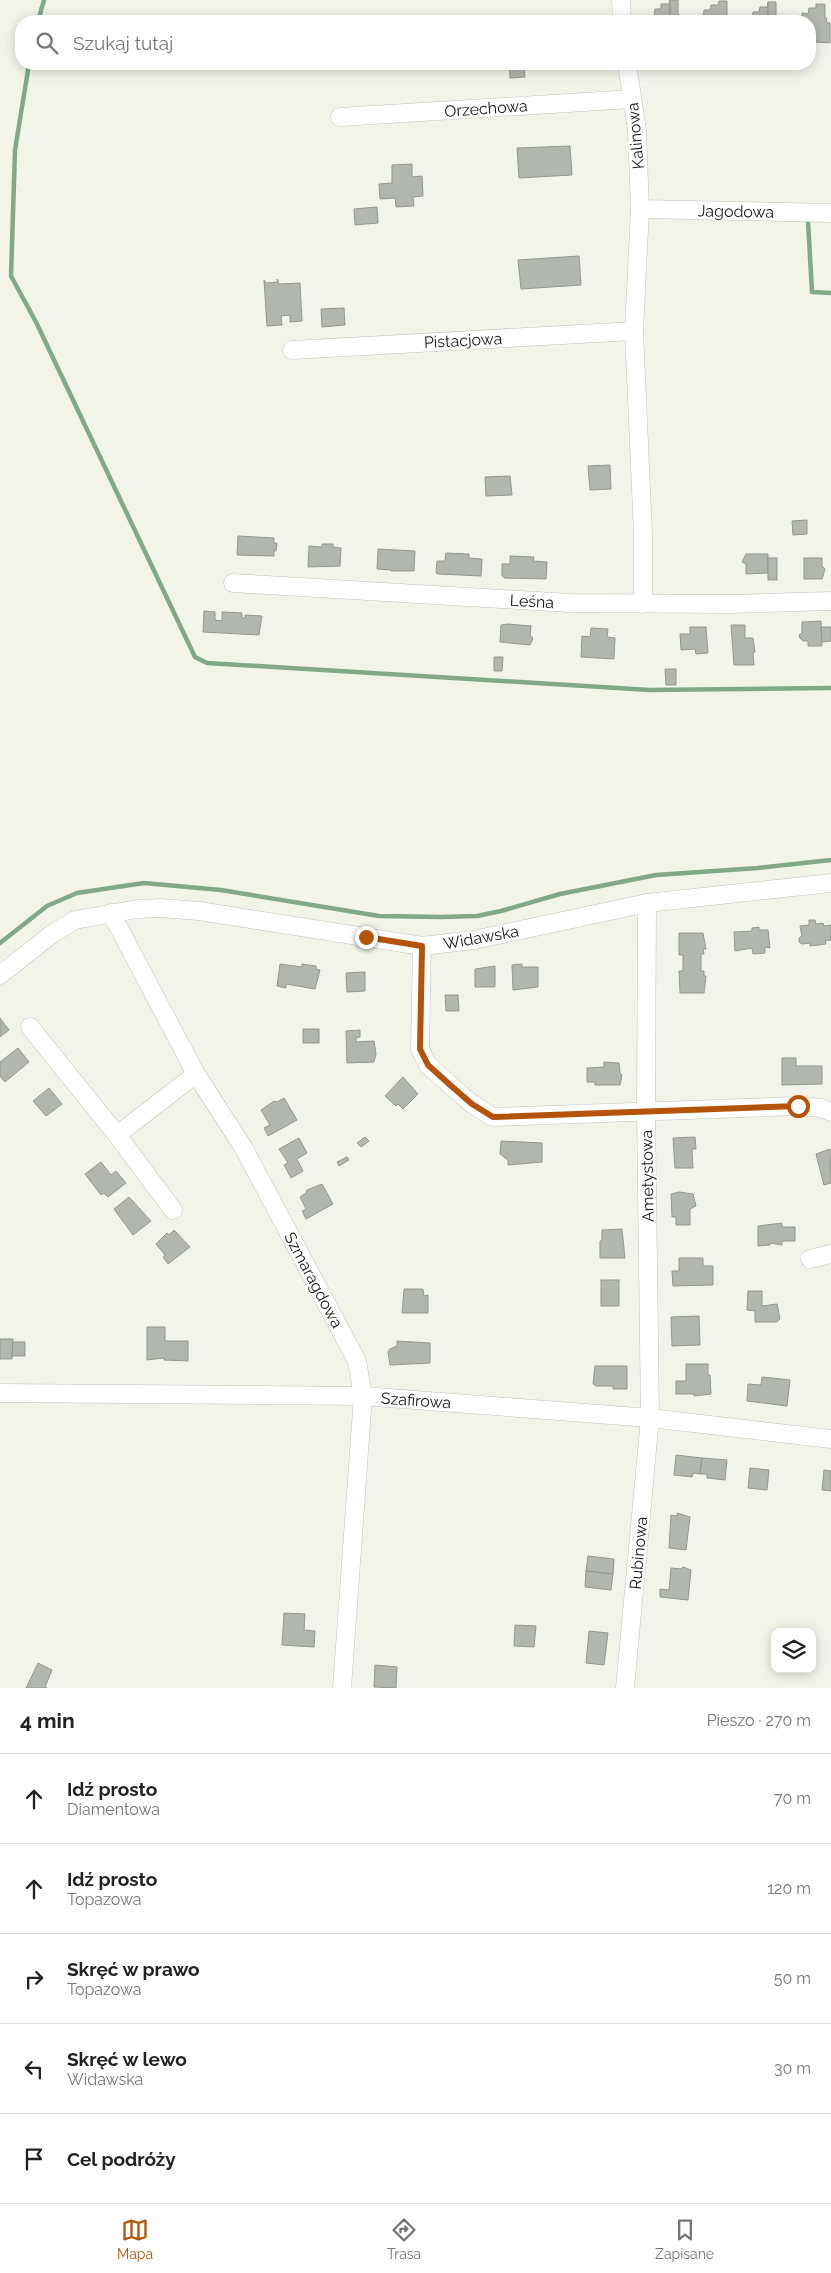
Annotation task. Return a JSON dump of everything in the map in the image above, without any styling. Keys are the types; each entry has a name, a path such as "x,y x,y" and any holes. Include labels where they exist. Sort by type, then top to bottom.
{"street":[{"path":"621,0 622,15"},
{"name":"Kalinowa","path":"628,70 637,130 640,209 634,331 644,534 643,604"},
{"name":"Orzechowa","path":"340,117 632,99"},
{"name":"Jagodowa","path":"640,209 831,213"},
{"name":"Pistacjowa","path":"292,350 634,331"},
{"name":"Leśna","path":"233,583 560,602 643,604 831,601"},
{"name":"Widawska","path":"0,975 52,934 75,920 111,913 161,908 199,911 422,946 474,940 647,903 831,883"},
{"name":"Ametystowa","path":"647,903 646,1110 650,1418"},
{"name":"Szmaragdowa","path":"111,913 196,1074 243,1147 357,1362 363,1396 342,1688"},
{"path":"422,946 420,1049 428,1065 472,1104 493,1117 798,1106 821,1108 831,1112"},
{"path":"30,1027 117,1135 173,1210"},
{"path":"117,1135 196,1074"},
{"path":"810,1258 831,1254"},
{"name":"Szafirowa","path":"0,1393 363,1396 650,1418 831,1439"},
{"name":"Rubinowa","path":"625,1688 650,1418"}],"building":[{"path":"670,0 670,15 654,15 655,9 661,9 661,4 669,4"},
{"path":"670,0 678,0 679,15 670,15"},
{"path":"719,1 727,1 727,15 704,15 704,10 710,10 711,5 718,5"},
{"path":"768,2 776,2 776,15 768,15"},
{"path":"816,4 825,4 826,22 830,23 830,43 816,42 816,15 802,15 802,13 808,14 809,8 816,8"},
{"path":"760,7 768,7 768,15 753,15 753,12 759,12"},
{"path":"509,70 524,70 525,77 510,78"},
{"path":"570,146 572,175 519,178 517,148"},
{"path":"412,164 412,177 422,176 423,196 413,197 414,206 396,207 395,198 380,199 379,184 392,183 392,165"},
{"path":"377,207 378,223 355,225 354,209"},
{"path":"579,256 581,285 521,289 518,260"},
{"path":"277,279 279,284 300,283 302,321 290,322 290,315 281,316 282,325 267,326 264,280 266,283 278,282"},
{"path":"344,308 345,325 322,327 321,309"},
{"path":"610,465 611,489 590,490 588,466"},
{"path":"510,476 512,495 486,496 485,477"},
{"path":"807,520 807,534 793,535 792,521"},
{"path":"238,536 274,538 274,543 277,543 274,556 237,555"},
{"path":"322,544 333,544 333,547 341,548 340,566 308,567 309,546 322,547"},
{"path":"378,549 415,551 414,571 377,569"},
{"path":"446,553 469,554 469,558 482,559 481,576 436,573 437,561 445,561"},
{"path":"746,554 768,554 768,573 746,574 746,564 742,562"},
{"path":"510,556 534,557 533,561 547,562 546,579 504,578 502,576 502,564 510,564"},
{"path":"768,558 777,558 777,580 768,580"},
{"path":"804,558 822,558 822,566 825,569 822,579 804,579"},
{"path":"204,611 215,612 215,620 222,621 222,612 242,613 242,618 245,618 245,615 262,616 259,635 203,632"},
{"path":"821,621 822,646 808,646 808,641 803,641 799,635 802,633 802,622"},
{"path":"501,625 531,626 530,635 533,638 530,645 500,642"},
{"path":"731,625 745,625 745,638 753,638 754,665 734,665"},
{"path":"690,627 706,627 708,653 696,654 695,649 681,650 680,634 690,634"},
{"path":"821,627 831,627 831,641 822,642"},
{"path":"591,628 608,629 607,637 615,638 614,659 581,657 582,636 590,637"},
{"path":"494,657 503,657 502,671 494,671"},
{"path":"665,669 676,669 676,685 666,685"},
{"path":"809,920 815,920 816,924 823,923 824,926 831,925 831,940 825,941 826,944 810,946 810,943 802,944 799,942 799,938 802,936 800,926 809,925"},
{"path":"759,927 759,930 768,930 770,948 765,947 765,953 753,954 752,948 735,951 734,932 752,931 752,928"},
{"path":"679,933 703,933 706,949 703,949 704,954 701,954 701,971 704,971 704,976 706,976 704,993 680,993 679,971 683,971 683,955 679,955"},
{"path":"280,964 302,967 302,964 316,966 316,969 320,970 315,989 286,984 286,988 277,986"},
{"path":"522,964 522,967 538,967 538,987 513,990 512,965"},
{"path":"495,966 495,987 475,987 475,969"},
{"path":"365,972 365,991 347,992 346,973"},
{"path":"445,995 458,995 459,1011 446,1011"},
{"path":"0,1018 9,1030 0,1037"},
{"path":"303,1029 319,1029 319,1043 303,1043"},
{"path":"360,1030 360,1037 356,1038 356,1042 374,1041 376,1054 374,1062 347,1063 346,1031"},
{"path":"18,1048 29,1062 5,1082 0,1076 0,1062"},
{"path":"782,1058 796,1058 796,1066 822,1066 822,1084 782,1085"},
{"path":"604,1062 619,1063 622,1075 620,1085 595,1085 595,1082 587,1082 587,1068 604,1067"},
{"path":"403,1077 418,1094 403,1109 398,1104 396,1106 385,1096"},
{"path":"49,1088 62,1104 46,1116 33,1101"},
{"path":"284,1098 297,1120 268,1136 264,1128 270,1125 261,1110 274,1101 277,1102"},
{"path":"365,1137 369,1141 361,1147 357,1143"},
{"path":"695,1137 696,1149 692,1149 693,1168 675,1168 673,1138"},
{"path":"299,1138 307,1153 297,1159 303,1171 291,1178 284,1165 288,1163 279,1149"},
{"path":"501,1141 542,1143 542,1162 508,1165 508,1160 500,1154"},
{"path":"830,1149 831,1183 824,1185 816,1154"},
{"path":"347,1157 349,1160 339,1166 337,1162"},
{"path":"101,1162 111,1175 116,1171 126,1183 108,1197 104,1193 101,1195 85,1174"},
{"path":"322,1184 333,1204 306,1219 302,1211 306,1209 300,1197 307,1190"},
{"path":"679,1192 693,1194 696,1206 690,1209 690,1225 676,1225 676,1217 672,1217 671,1194"},
{"path":"129,1197 151,1221 133,1235 114,1209"},
{"path":"782,1223 782,1227 795,1227 795,1241 782,1241 782,1245 770,1243 770,1245 758,1246 758,1226"},
{"path":"622,1229 625,1258 600,1258 602,1230"},
{"path":"174,1230 190,1247 168,1264 163,1257 165,1255 156,1244 167,1233 169,1235"},
{"path":"679,1258 703,1258 703,1266 713,1266 713,1285 673,1286 672,1271 679,1271"},
{"path":"601,1280 619,1280 619,1306 601,1306"},
{"path":"404,1289 423,1289 424,1296 428,1295 428,1313 402,1313"},
{"path":"748,1291 762,1291 762,1306 777,1304 780,1319 777,1322 755,1322 755,1311 747,1310"},
{"path":"699,1316 700,1345 672,1346 671,1317"},
{"path":"147,1327 165,1327 165,1341 188,1341 188,1361 164,1360 164,1358 147,1360"},
{"path":"0,1339 13,1339 12,1359 0,1359"},
{"path":"397,1341 430,1343 430,1363 390,1365 388,1352 397,1346"},
{"path":"13,1342 25,1342 25,1356 12,1356"},
{"path":"686,1364 708,1364 711,1394 694,1396 694,1394 676,1394 676,1381 686,1381"},
{"path":"595,1366 627,1366 627,1389 613,1389 613,1386 596,1386 593,1384"},
{"path":"762,1377 790,1380 787,1406 747,1401 748,1384 761,1385"},
{"path":"676,1455 702,1458 700,1474 693,1473 692,1477 674,1475"},
{"path":"702,1458 727,1460 725,1480 707,1478 707,1474 700,1474"},
{"path":"750,1468 769,1470 767,1490 748,1488"},
{"path":"824,1470 831,1471 831,1491 822,1490"},
{"path":"677,1513 690,1517 686,1550 669,1548 671,1515 677,1516"},
{"path":"588,1556 614,1559 613,1574 586,1571"},
{"path":"683,1567 691,1570 688,1600 660,1597 660,1589 669,1590 671,1568 681,1569"},
{"path":"586,1571 613,1574 611,1590 585,1587"},
{"path":"284,1613 305,1614 304,1630 315,1631 314,1647 282,1645"},
{"path":"515,1625 536,1626 534,1647 514,1646"},
{"path":"589,1631 608,1633 604,1665 586,1663"},
{"path":"38,1663 52,1670 45,1687 47,1688 26,1688"},
{"path":"375,1665 397,1667 396,1688 374,1687"}],"waterway":[{"path":"40,15 44,0"},
{"path":"28,70 15,150 11,276 36,322 195,657 207,663 650,690 831,688"},
{"path":"808,221 812,292 831,293"},
{"path":"0,943 47,906 77,893 144,883 221,890 379,916 477,916 560,894 656,875 758,868 831,860"}],"route":[{"path":"366,937 422,946 420,1049 428,1065 472,1104 493,1117 798,1106"}]}
